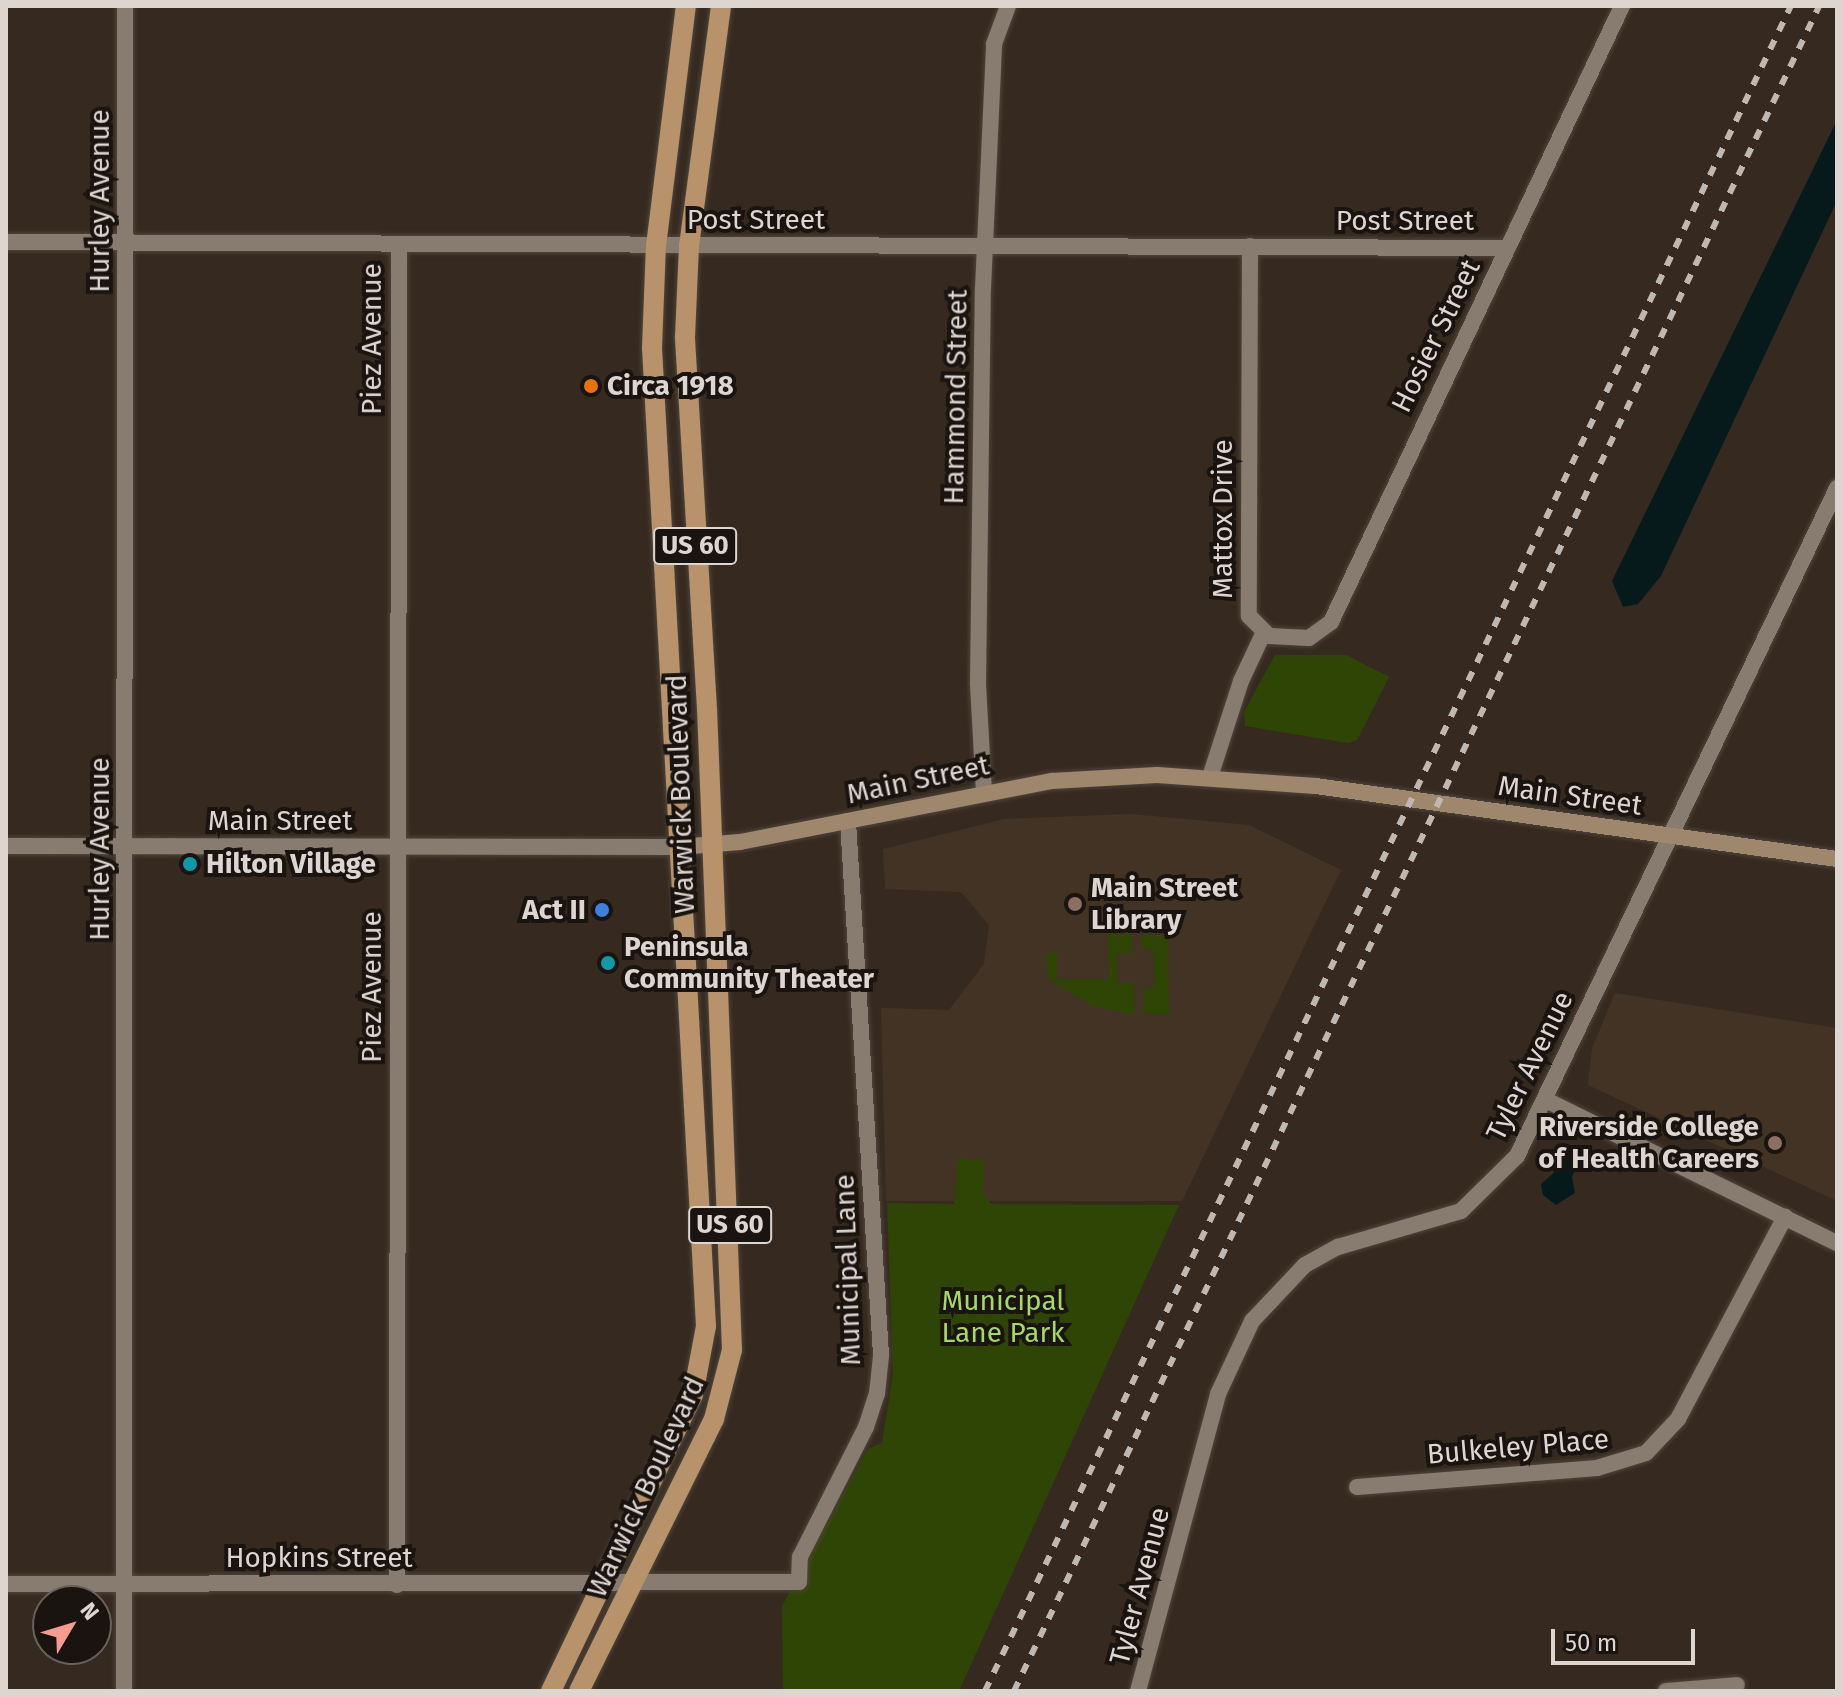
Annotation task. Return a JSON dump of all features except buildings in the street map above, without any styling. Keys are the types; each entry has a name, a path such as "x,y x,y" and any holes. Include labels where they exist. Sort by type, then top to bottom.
{"main road":[{"name":"Warwick Boulevard","path":"551,1691 605,1584 693,1395 706,1326 652,348 656,246 686,6"},
{"name":"Warwick Boulevard","path":"579,1691 714,1419 732,1350 711,845 685,337 689,246 721,6"},
{"name":"Main Street","path":"679,847 711,845 848,821 984,792 1104,776 1210,777 1316,786 1837,859"}],"street":[{"name":"Hurley Avenue","path":"124,1691 125,6"},
{"name":"Hammond Street","path":"984,792 978,683 985,246 994,44 1008,6"},
{"name":"Hosier Street","path":"1263,634 1309,638 1331,622 1622,6"},
{"name":"Post Street","path":"6,242 1507,248"},
{"name":"Piez Avenue","path":"397,1585 399,245"},
{"name":"Mattox Drive","path":"1250,246 1248,609 1263,634"},
{"name":"Tyler Avenue","path":"1138,1691 1218,1394 1252,1321 1305,1265 1338,1247 1461,1211 1517,1156 1837,488"},
{"path":"1820,524 1837,525"},
{"path":"1210,777 1241,681 1263,634"},
{"name":"Municipal Lane","path":"632,1583 799,1582 800,1557 877,1394 880,1315 848,821"},
{"name":"Main Street","path":"6,846 679,847"},
{"path":"1546,1100 1837,1243"},
{"name":"Bulkeley Place","path":"1357,1487 1597,1468 1646,1453 1678,1419 1785,1217"},
{"name":"Hopkins Street","path":"6,1584 632,1583"},
{"path":"1666,1691 1737,1685"}],"shaded area":[{"path":"1837,120 1837,201 1661,576 1638,604 1623,607 1612,581"},
{"name":"Main Street Library","path":"1131,814 1249,825 1341,870 1182,1201 886,1201 881,1008 949,1010 984,964 989,925 961,892 885,889 883,849 1004,819"},
{"name":"Riverside College of Health Careers","path":"1615,993 1837,1028 1837,1201 1588,1085 1592,1048"},
{"path":"1566,1150 1581,1157 1572,1177 1575,1193 1556,1205 1543,1195 1541,1184 1557,1170"}],"green space":[{"path":"1275,655 1346,655 1389,677 1357,740 1348,743 1245,726 1244,712"},
{"path":"1108,934 1132,934 1132,953 1117,953 1117,983 1134,983 1134,1015 1094,1006 1049,980 1045,954 1057,951 1057,979 1109,979"},
{"path":"1142,935 1168,935 1169,1014 1143,1014 1143,989 1154,988 1154,950 1142,950"},
{"name":"Municipal Lane Park","path":"958,1157 984,1161 983,1192 991,1204 1179,1205 959,1691 783,1691 782,1606 868,1449 882,1443 893,1374 887,1203 954,1204"}],"railway":[{"path":"985,1691 1791,6"},
{"path":"1014,1691 1819,6"}],"place":[{"name":"Circa 1918","path":"591,386"},
{"name":"Hilton Village","path":"190,864"},
{"name":"Main Street Library","path":"1075,904"},
{"name":"Act II","path":"602,910"},
{"name":"Peninsula Community Theater","path":"608,963"},
{"name":"Riverside College of Health Careers","path":"1775,1143"}]}
